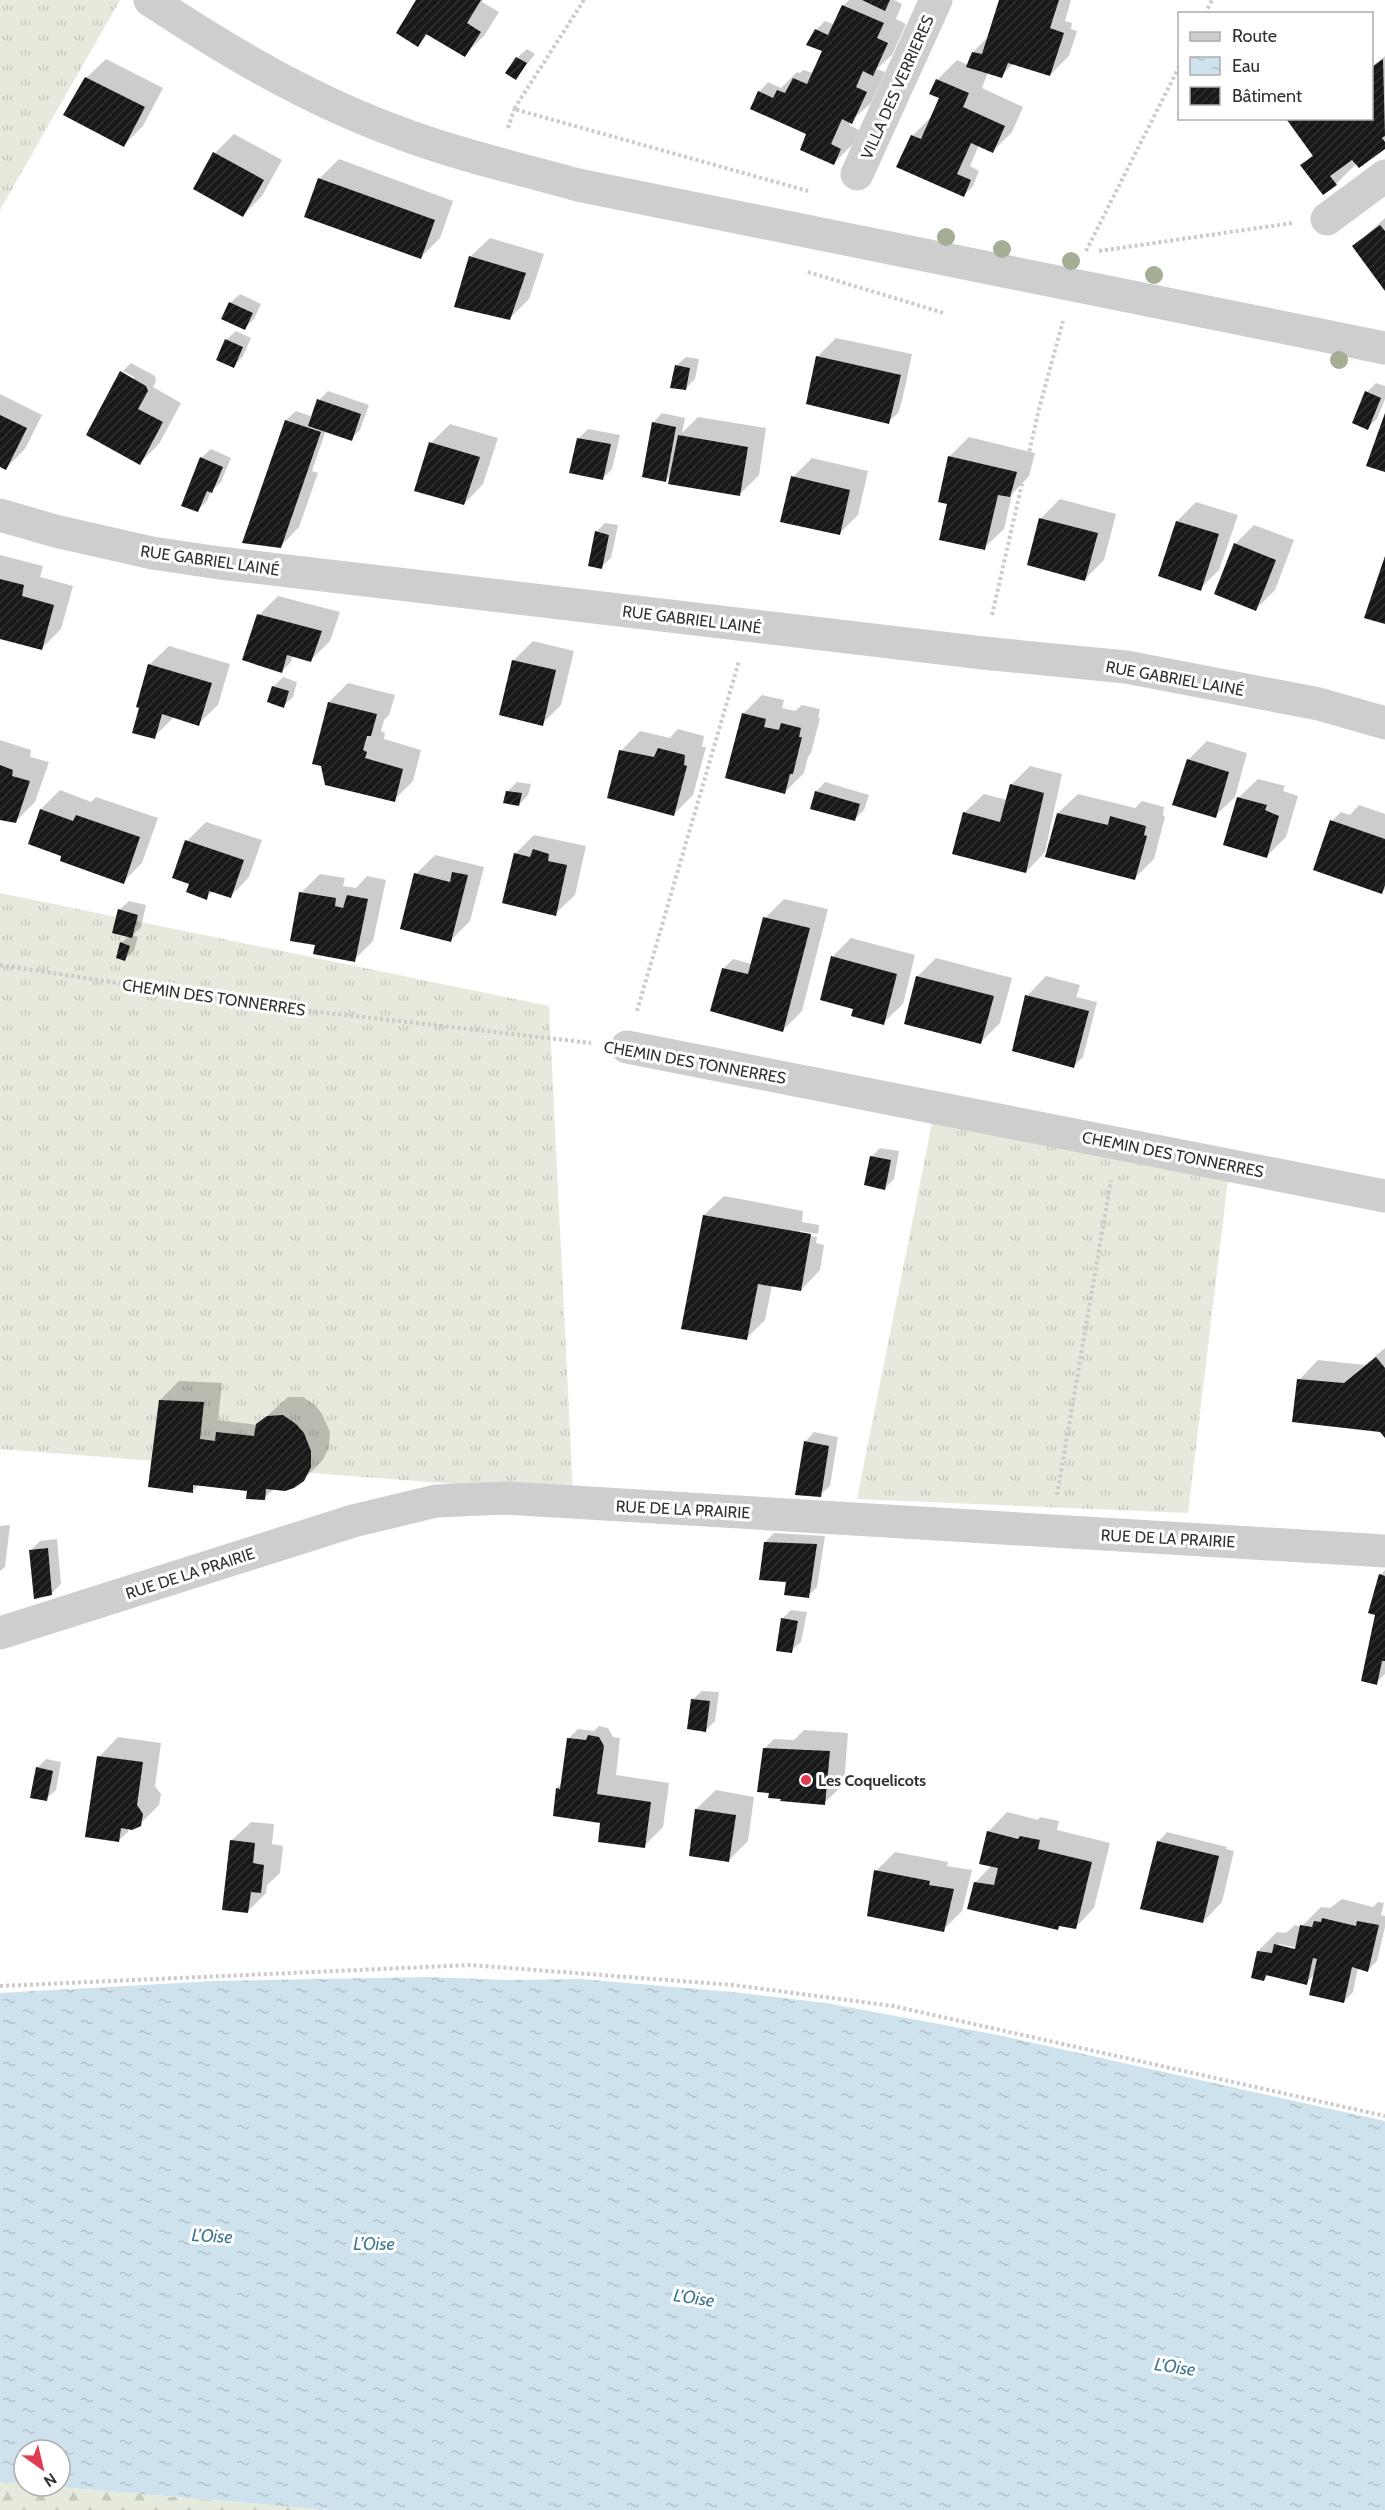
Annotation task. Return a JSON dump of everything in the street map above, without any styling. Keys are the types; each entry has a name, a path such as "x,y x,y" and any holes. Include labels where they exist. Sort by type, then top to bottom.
{"street":[{"path":"150,0 233,52 327,102 395,131 578,185 1385,348"},
{"name":"VILLA DES VERRIERES","path":"857,174 936,0"},
{"path":"1327,219 1385,176"},
{"name":"RUE GABRIEL LAINÉ","path":"0,515 55,531 152,553 220,563 983,654 1126,667 1319,704 1385,723"},
{"name":"CHEMIN DES TONNERRES","path":"627,1047 1385,1196"},
{"name":"RUE DE LA PRAIRIE","path":"0,1633 353,1521 436,1501 506,1498 1385,1551"}],"path":[{"path":"584,0 514,109 811,192"},
{"path":"1178,66 1085,253 1327,219"},
{"path":"992,615 1039,410 1073,286"},
{"path":"627,1047 739,660"},
{"name":"CHEMIN DES TONNERRES","path":"0,964 275,1007 627,1047"},
{"path":"1051,1531 1117,1143"},
{"path":"0,1986 470,1965 733,1985 893,2006 1385,2116"}],"green space":[{"path":"0,0 120,0 0,210"},
{"path":"0,893 549,1006 573,1493 0,1449"},
{"path":"933,1118 1228,1180 1188,1513 857,1499"},
{"path":"0,2482 12,2483 12,2498 72,2498 72,2488 330,2510 0,2510"}],"water":[{"name":"L’Oise","path":"429,1977 507,1980 580,1979 733,1992 826,2003 998,2035 1385,2121 1385,2510 330,2510 72,2488 72,2438 12,2438 12,2483 0,2482 0,1993 216,1981"}],"building":[{"path":"416,0 481,0 467,23 481,32 465,57 426,34 418,47 396,33"},
{"path":"862,0 890,0 885,11"},
{"path":"999,0 1059,0 1050,28 1064,33 1050,76 1008,63 1002,78 966,67 972,52 982,54"},
{"path":"842,5 884,23 877,38 888,43 873,76 863,71 856,87 867,92 852,124 842,119 831,144 841,149 834,165 800,150 806,134 750,109 758,91 773,98 777,90 785,93 793,78 807,84 822,51 806,45 815,29 828,35"},
{"path":"516,57 527,63 516,80 505,73"},
{"path":"1383,59 1385,136 1382,138 1385,142 1385,149 1359,168 1352,160 1330,176 1337,185 1323,195 1300,165 1313,156 1287,120 1373,120 1373,66"},
{"path":"85,77 145,107 124,147 63,115"},
{"path":"936,79 969,93 963,107 1005,126 993,153 971,143 957,174 971,180 964,197 896,167 911,135 921,139 939,98 929,94"},
{"path":"213,152 264,180 243,217 193,189"},
{"path":"318,178 435,220 421,259 304,217"},
{"path":"1380,225 1385,231 1385,291 1352,246"},
{"path":"469,256 526,273 510,320 454,307"},
{"path":"229,302 253,313 245,330 221,319"},
{"path":"225,339 243,347 234,368 216,360"},
{"path":"816,356 901,375 889,424 806,404"},
{"path":"675,365 690,368 686,390 670,388"},
{"path":"120,371 146,386 148,391 138,409 163,422 140,465 86,435"},
{"path":"1365,391 1381,398 1368,430 1352,423"},
{"path":"317,399 361,414 352,441 308,426"},
{"path":"1385,413 1385,472 1366,466"},
{"path":"0,415 27,428 6,470 0,467"},
{"path":"285,420 321,432 281,548 242,543"},
{"path":"652,422 676,427 666,482 642,477"},
{"path":"678,435 748,447 740,496 668,484"},
{"path":"577,438 611,444 603,480 569,473"},
{"path":"429,442 480,457 464,505 414,491"},
{"path":"948,456 1017,472 1010,497 998,495 985,550 939,540 947,504 938,502"},
{"path":"200,457 223,467 212,493 207,491 198,512 181,506"},
{"path":"791,476 850,490 840,535 780,522"},
{"path":"1039,518 1098,533 1085,581 1027,565"},
{"path":"1176,521 1219,534 1201,591 1158,576"},
{"path":"595,531 609,535 602,569 588,566"},
{"path":"1234,543 1276,560 1256,611 1214,594"},
{"path":"1385,556 1385,624 1364,618"},
{"path":"0,579 24,585 22,596 54,605 42,650 0,639"},
{"path":"257,614 322,631 311,662 287,655 282,673 242,660"},
{"path":"512,660 556,670 543,726 499,715"},
{"path":"148,664 212,683 199,726 162,714 155,739 132,733 139,708 136,707"},
{"path":"272,686 289,691 284,708 267,702"},
{"path":"328,702 377,714 371,736 367,736 363,750 367,752 365,758 403,769 395,802 325,785 321,766 312,764"},
{"path":"742,713 766,719 764,727 779,730 781,723 801,728 799,737 802,737 793,774 790,774 785,794 725,778"},
{"path":"658,748 685,755 684,765 687,766 674,816 607,798 619,750 654,757"},
{"path":"1187,759 1229,772 1216,818 1172,805"},
{"path":"0,765 13,770 12,776 30,781 16,823 0,820"},
{"path":"1010,784 1044,793 1026,873 952,854 963,812 1000,822"},
{"path":"506,791 522,793 519,806 503,803"},
{"path":"815,791 860,804 855,821 810,809"},
{"path":"1237,797 1267,805 1265,810 1279,816 1267,858 1223,845"},
{"path":"40,809 73,821 76,815 140,837 124,884 60,861 61,856 28,844"},
{"path":"1057,813 1108,825 1110,816 1146,826 1144,835 1147,836 1135,880 1045,857"},
{"path":"1330,820 1385,839 1385,885 1382,894 1313,870"},
{"path":"185,840 244,860 231,898 209,891 207,900 186,892 189,884 172,878"},
{"path":"533,849 549,854 548,861 567,865 556,916 502,903 514,853 530,857"},
{"path":"452,872 468,875 451,942 400,929 414,873 450,882"},
{"path":"299,892 336,898 335,906 343,908 347,895 368,899 355,962 313,954 315,945 290,941"},
{"path":"118,909 138,915 132,938 112,933"},
{"path":"763,917 810,928 783,1032 710,1011 722,968 748,974"},
{"path":"120,942 130,946 125,961 116,958"},
{"path":"831,956 897,974 884,1025 851,1016 853,1009 820,1000"},
{"path":"916,976 994,996 981,1044 904,1024"},
{"path":"1025,995 1089,1011 1074,1068 1012,1051"},
{"path":"870,1156 891,1160 885,1190 864,1185"},
{"path":"703,1215 811,1234 801,1291 758,1284 747,1340 681,1329"},
{"path":"1376,1357 1385,1368 1385,1438 1380,1432 1292,1422 1297,1379 1344,1383"},
{"path":"159,1400 204,1402 200,1439 215,1441 216,1432 254,1436 256,1424 267,1416 283,1415 304,1433 311,1451 311,1467 304,1481 294,1488 285,1491 266,1489 265,1500 246,1499 247,1491 193,1485 193,1493 148,1487"},
{"path":"804,1441 829,1446 821,1497 795,1495"},
{"path":"764,1542 817,1544 809,1598 784,1595 786,1582 759,1580"},
{"path":"48,1548 52,1595 34,1599 29,1550"},
{"path":"1379,1574 1385,1576 1385,1661 1382,1661 1377,1685 1361,1681 1375,1615 1368,1613"},
{"path":"781,1618 798,1621 792,1653 776,1651"},
{"path":"691,1699 710,1701 706,1732 687,1729"},
{"path":"588,1735 599,1737 604,1746 597,1794 651,1802 645,1848 598,1842 600,1823 553,1816 556,1788 560,1789 567,1738 586,1740"},
{"path":"763,1748 830,1751 825,1805 780,1801 781,1799 768,1798 769,1793 757,1792"},
{"path":"97,1756 143,1762 137,1805 143,1814 141,1826 132,1830 121,1828 119,1842 85,1837"},
{"path":"36,1767 53,1771 47,1801 30,1798"},
{"path":"695,1809 736,1815 729,1862 689,1856"},
{"path":"987,1831 1018,1839 1020,1836 1040,1840 1038,1849 1092,1862 1076,1929 1059,1926 1058,1930 967,1909 974,1882 994,1885 998,1868 979,1864"},
{"path":"230,1840 255,1843 253,1863 264,1865 261,1893 251,1892 248,1913 222,1910"},
{"path":"1157,1841 1219,1856 1203,1923 1140,1909"},
{"path":"874,1870 930,1881 929,1885 954,1889 944,1932 867,1916"},
{"path":"1322,1918 1356,1926 1357,1921 1379,1925 1368,1972 1352,1967 1344,2003 1309,1995 1317,1959 1313,1958 1307,1985 1266,1975 1264,1981 1251,1978 1257,1951 1272,1953 1274,1944 1295,1949 1300,1925 1312,1927 1314,1921 1321,1922"}],"place":[{"name":"Les Coquelicots","path":"806,1780"}],"water label":[{"name":"L'Oise","path":"212,2236"},
{"name":"L'Oise","path":"694,2298"},
{"name":"L'Oise","path":"1175,2367"}]}
